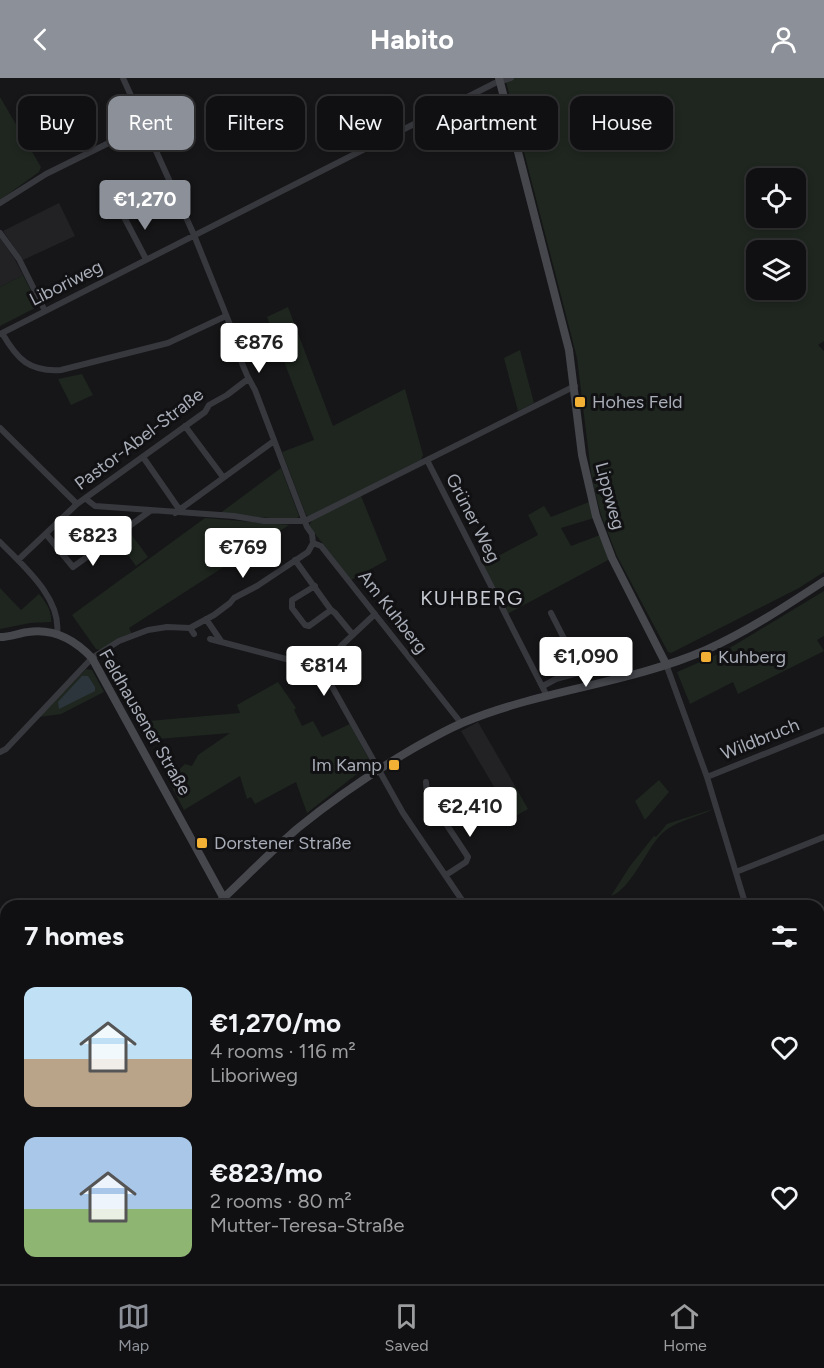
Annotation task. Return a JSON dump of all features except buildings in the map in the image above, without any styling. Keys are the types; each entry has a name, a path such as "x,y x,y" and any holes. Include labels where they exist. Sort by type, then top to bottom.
{"street":[{"name":"Am Kuhberg","path":"123,78 132,96"},
{"name":"Liboriweg","path":"1,334 500,79 511,78"},
{"name":"Lippweg","path":"500,79 569,350 582,455 596,516 612,558 666,664 707,777 744,900"},
{"path":"0,203 46,174 108,143"},
{"name":"Am Kuhberg","path":"156,150 194,235 248,379 255,390 312,534 313,543 321,546 461,723"},
{"path":"125,207 124,217 146,260"},
{"path":"0,233 19,259 45,311"},
{"path":"1,334 16,356 27,364 42,370 61,370 168,343 226,316"},
{"name":"Pastor-Abel-Straße","path":"18,560 77,504 205,412 209,405 228,395 248,379"},
{"path":"86,499 95,506 234,516 264,521 305,521 575,386"},
{"path":"185,426 223,477"},
{"path":"0,428 77,504"},
{"path":"177,511 274,441"},
{"path":"143,457 177,511"},
{"name":"Grüner Weg","path":"427,460 547,696"},
{"path":"46,534 72,567 150,511"},
{"path":"0,542 18,560 53,604 58,617 57,634 38,631 0,637"},
{"path":"0,752 6,749 92,658 119,642 148,630 167,627 192,631 206,619 309,550 313,543"},
{"path":"295,560 331,610 353,635"},
{"path":"228,900 297,830 339,796 379,769 461,723 498,709 666,664 705,650 739,633 824,581"},
{"path":"315,586 292,600 292,608 305,625 309,626 331,610"},
{"path":"551,613 584,676 620,663"},
{"path":"321,670 333,658 333,654 375,614"},
{"path":"206,619 221,641"},
{"name":"Feldhausener Straße","path":"57,634 76,643 92,658 225,900"},
{"path":"210,639 321,670 403,813 462,900"},
{"path":"543,686 556,679 581,672"},
{"name":"Wildbruch","path":"707,777 824,730"},
{"path":"426,782 427,795 468,857 466,862 446,875"},
{"path":"736,872 824,837"}],"shaded area":[{"path":"505,78 824,78 824,341 818,345 824,351 824,572 799,588 671,653 668,652 617,556 601,515 592,480 577,358 524,150 558,150 558,96 510,96"},
{"path":"0,97 18,128 18,150 31,150 41,167 39,172 0,200"},
{"path":"59,203 75,236 23,260 3,231"},
{"path":"0,238 23,275 0,287"},
{"path":"23,275 37,307 0,326 0,287"},
{"path":"288,307 333,426 405,389 423,455 421,460 309,517 306,515 282,452 314,440 267,317"},
{"path":"520,350 534,403 518,411 504,358"},
{"path":"82,374 93,395 71,405 58,379"},
{"path":"281,468 299,516 296,520 219,514"},
{"path":"361,496 387,560 351,580 309,526 312,520"},
{"path":"589,502 594,518 561,528 571,546 600,535 610,559 507,614 483,564 538,535 528,515 544,506 551,517"},
{"path":"205,518 289,525 129,628 132,634 100,650 96,649 72,615"},
{"path":"128,530 148,557 136,566 116,539"},
{"path":"0,588 21,610 39,594 51,614 51,622 30,623 0,629"},
{"path":"824,591 824,636 817,640 824,651 738,694 733,682 690,704 677,672 723,652"},
{"path":"86,669 92,670 104,692 61,714 39,717"},
{"path":"82,676 88,676 95,691 59,709 58,702"},
{"path":"278,682 296,708 294,710 302,726 313,721 322,737 350,724 371,763 307,813 296,782 255,804 251,797 247,799 240,776 184,810 168,780 185,764 192,766 198,755 230,733 146,740 137,722 240,713 237,705"},
{"path":"478,722 515,786 499,795 461,731"},
{"path":"659,780 669,792 645,820 635,801"},
{"path":"515,786 528,809 498,826 484,804"},
{"path":"713,809 677,824 663,833 624,887 611,896 630,866 654,836 656,837 667,824"}],"place":[{"name":"Hohes Feld","path":"580,402"},
{"name":"Kuhberg","path":"706,657"},
{"name":"Im Kamp","path":"394,765"},
{"name":"Dorstener Straße","path":"202,843"}],"district":[{"name":"KUHBERG","path":"472,598"}]}
